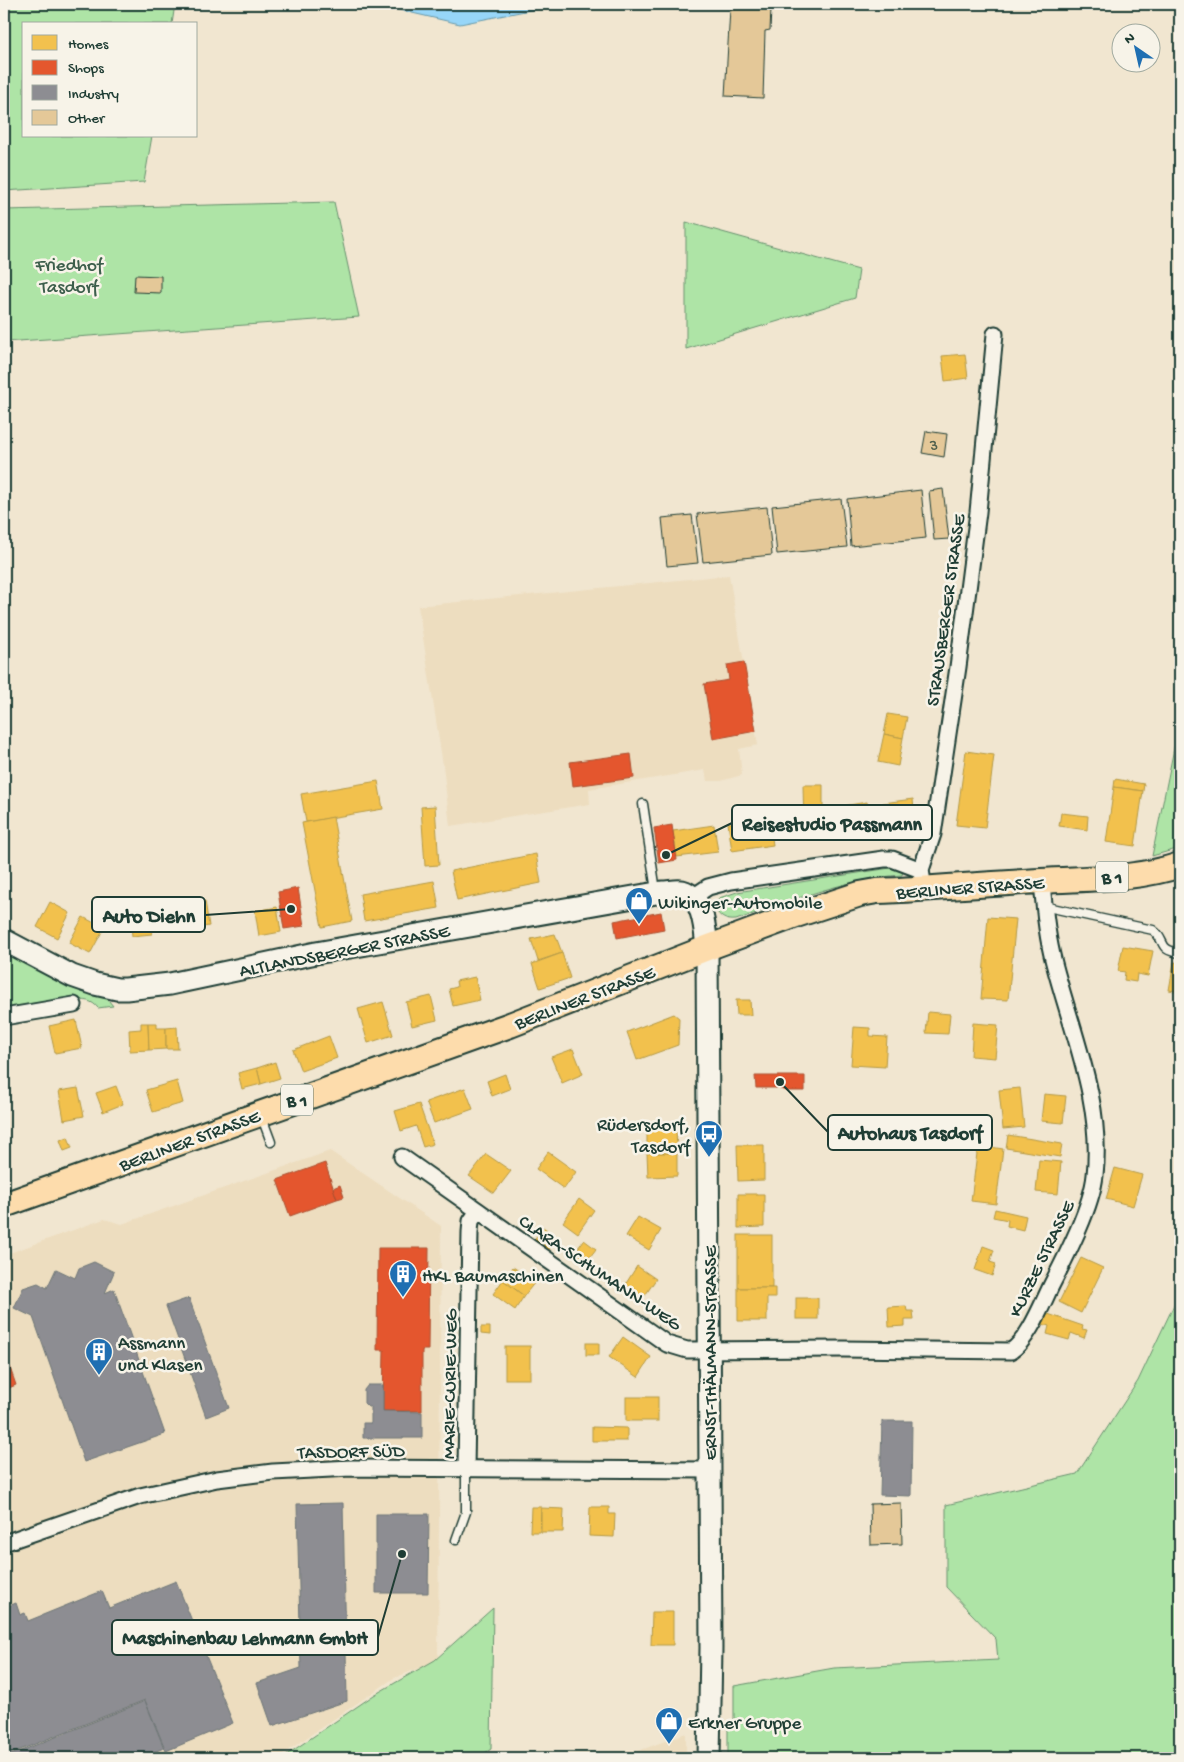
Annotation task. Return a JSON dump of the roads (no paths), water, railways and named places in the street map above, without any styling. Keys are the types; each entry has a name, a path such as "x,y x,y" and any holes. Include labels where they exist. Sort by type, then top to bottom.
{"main road":[{"name":"BERLINER STRASSE","path":"4,1205 510,1025 591,995 707,948 860,894 923,879 1042,881 1097,879 1160,872 1180,865"},
{"name":"ALTLANDSBERGER STRASSE","path":"4,940 72,976 95,984 126,989 170,984 316,952 657,893 682,891 693,897"},
{"path":"693,897 700,909 707,948"},
{"name":"ERNST-THÄLMANN-STRASSE","path":"707,948 710,1758"}],"street":[{"name":"STRAUSBERGER STRASSE","path":"923,879 933,834 958,667 978,512 995,334"},
{"path":"693,897 708,887 731,881 884,859 892,859 923,879"},
{"name":"KURZE STRASSE","path":"709,1350 1010,1351 1018,1346 1031,1326 1059,1272 1090,1200 1095,1176 1096,1154 1092,1099 1053,962 1042,881"},
{"path":"4,1017 74,1005"},
{"name":"CLARA-SCHUMANN-WEG","path":"402,1157 667,1344 687,1350 709,1350"},
{"name":"MARIE-CURIE-WEG","path":"466,1469 470,1232 471,1221 478,1211"},
{"name":"TASDORF SÜD","path":"4,1543 140,1496 217,1479 273,1472 466,1469 710,1470"}],"lane":[{"path":"643,804 657,893"},
{"path":"1044,906 1153,930 1159,935 1162,945 1169,952 1180,953"},
{"path":"260,1113 271,1142"},
{"path":"456,1540 466,1512 466,1469"}],"water":[{"path":"390,4 560,4 460,24 399,10"}],"place":[{"name":"Reisestudio Passmann","path":"666,855"},
{"name":"Auto Diehn","path":"291,909"},
{"name":"Wikinger-Automobile","path":"639,925"},
{"name":"Autohaus Tasdorf","path":"780,1082"},
{"name":"Rüdersdorf, Tasdorf","path":"709,1158"},
{"name":"HKL Baumaschinen","path":"403,1298"},
{"name":"Assmann und Klasen","path":"99,1376"},
{"name":"Maschinenbau Lehmann GmbH","path":"402,1554"},
{"name":"Erkner Gruppe","path":"669,1745"}],"park label":[{"name":"Friedhof Tasdorf","path":"69,274"}]}
